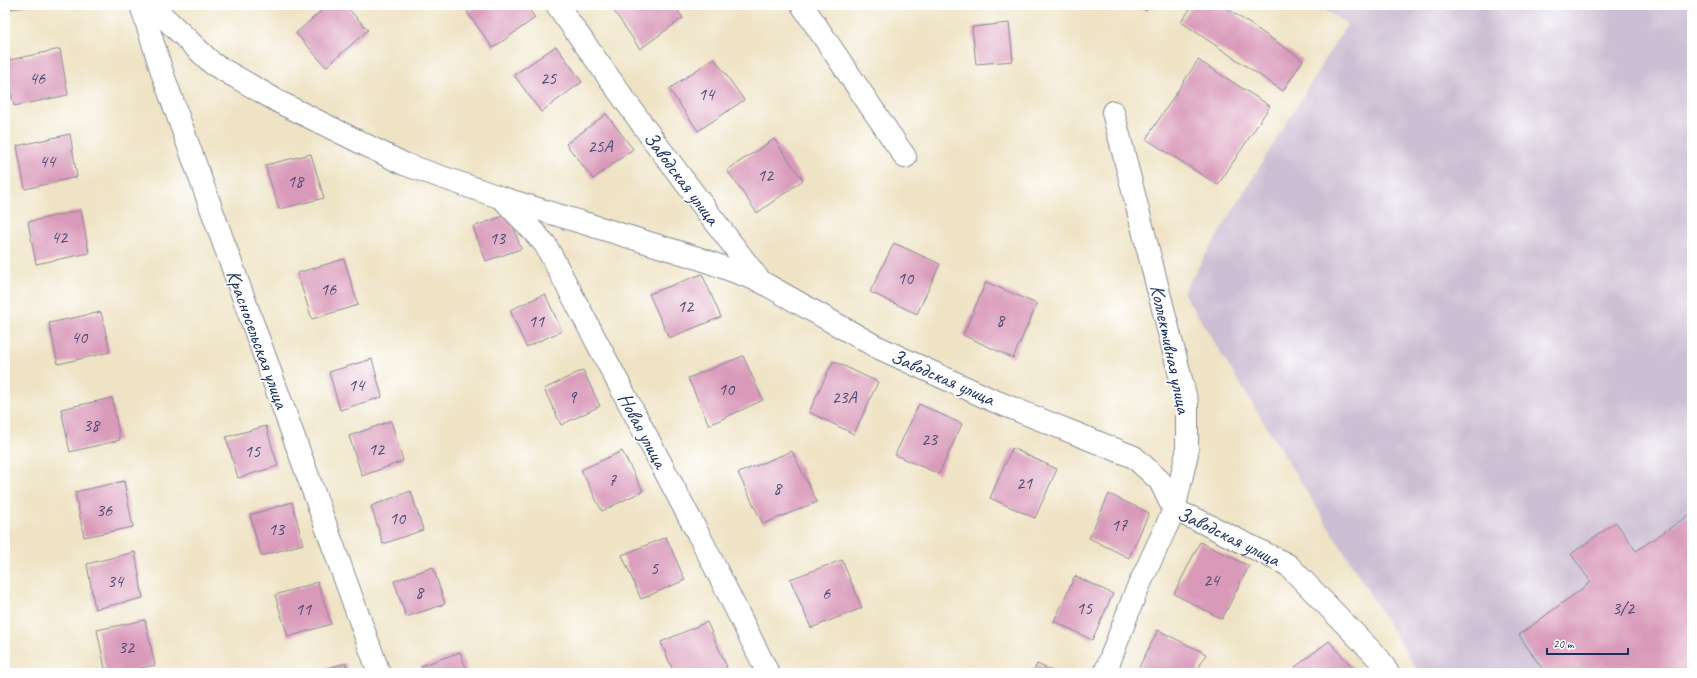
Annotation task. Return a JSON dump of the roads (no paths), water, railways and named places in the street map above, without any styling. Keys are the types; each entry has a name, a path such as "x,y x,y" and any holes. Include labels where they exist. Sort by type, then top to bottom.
{"street":[{"name":"Красносельская улица","path":"140,5 162,75 379,673"},
{"path":"151,5 213,64 281,103 404,164 502,198 698,258 760,281"},
{"name":"Заводская улица","path":"557,5 657,145 760,281 876,346 992,400 1134,457 1160,481 1174,510 1204,523 1288,565 1380,660 1388,673"},
{"path":"802,5 905,157"},
{"name":"Коллективная улица","path":"1105,673 1135,594 1174,510 1187,454 1187,403 1113,112"},
{"name":"Новая улица","path":"502,198 545,244 705,547 768,673"}]}
